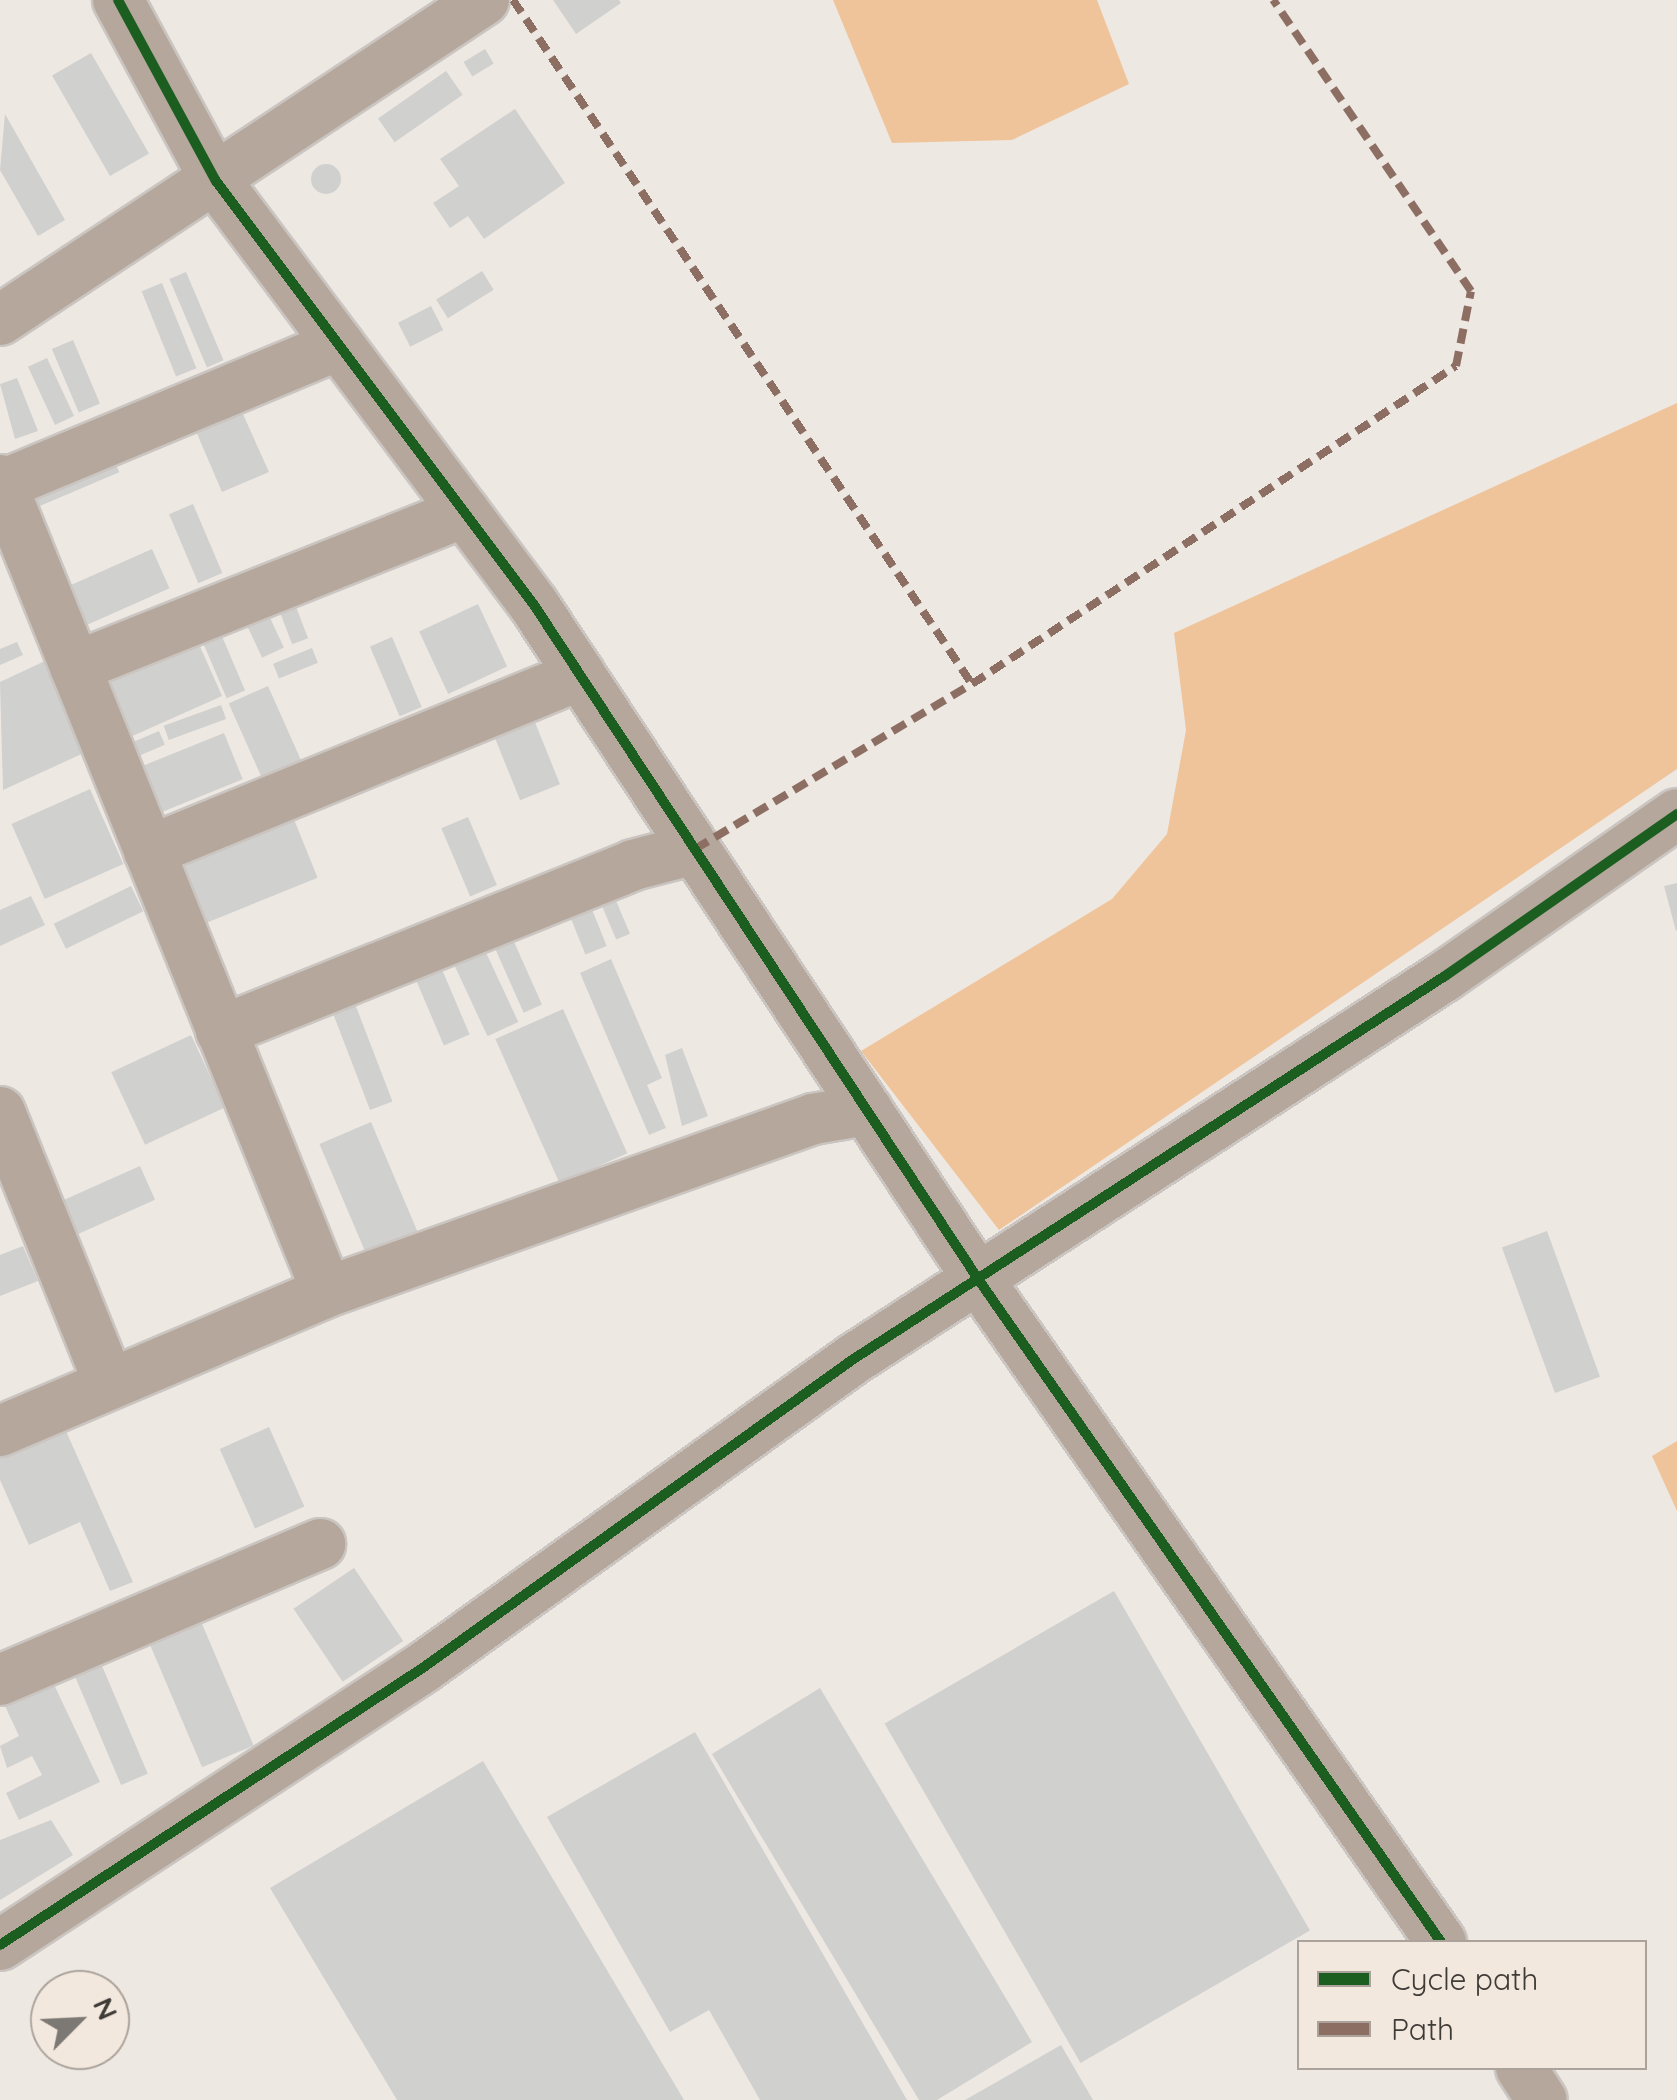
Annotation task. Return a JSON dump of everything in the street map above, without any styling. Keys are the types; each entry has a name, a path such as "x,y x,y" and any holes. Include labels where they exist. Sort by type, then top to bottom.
{"street":[{"path":"118,0 216,180 464,512 580,675 978,1278 1440,1940"},
{"path":"0,320 484,0"},
{"path":"327,1292 1,482 339,345"},
{"path":"75,667 464,512"},
{"path":"149,851 580,675"},
{"path":"0,1946 424,1667 978,1278 1677,814"},
{"path":"221,1031 633,865 695,849"},
{"path":"0,1431 327,1292 813,1119 867,1110"},
{"path":"0,1112 110,1382"},
{"path":"0,1680 320,1544"},
{"path":"1522,2070 1542,2100"}],"shaded area":[{"path":"833,0 1097,0 1129,84 1012,140 892,143"},
{"path":"1677,403 1677,769 999,1230 861,1051 1112,899 1167,834 1186,730 1174,633"},
{"path":"1677,1441 1677,1511 1652,1456"}],"building":[{"path":"553,0 619,0 621,3 576,34"},
{"path":"485,49 494,64 472,76 464,62"},
{"path":"91,53 149,153 110,176 52,76"},
{"path":"446,71 463,95 395,142 378,119"},
{"path":"515,109 565,183 484,239 468,216 450,228 433,203 459,186 440,159"},
{"path":"5,114 65,220 38,236 0,170"},
{"path":"326,164 337,168 341,179 337,190 326,194 315,190 311,179 315,168"},
{"path":"482,271 494,290 448,318 436,300"},
{"path":"186,272 224,360 207,367 169,279"},
{"path":"162,283 196,368 176,377 142,291"},
{"path":"431,306 443,330 410,347 398,323"},
{"path":"73,340 100,404 79,413 52,349"},
{"path":"47,358 74,416 55,425 28,367"},
{"path":"17,378 38,431 15,439 0,384"},
{"path":"242,412 269,472 222,492 189,415"},
{"path":"111,453 119,472 35,508 26,489"},
{"path":"193,504 222,573 198,583 169,514"},
{"path":"152,549 169,588 77,629 60,590"},
{"path":"293,599 308,638 292,644 277,605"},
{"path":"478,604 507,667 448,694 419,631"},
{"path":"264,605 284,648 262,658 242,615"},
{"path":"213,615 245,690 227,698 195,623"},
{"path":"194,633 222,696 133,736 104,673"},
{"path":"392,637 422,707 400,716 370,646"},
{"path":"17,642 23,655 0,665 0,649"},
{"path":"312,648 318,663 279,679 273,664"},
{"path":"45,661 86,752 3,790 0,682"},
{"path":"268,686 301,761 262,778 229,703"},
{"path":"221,705 226,719 169,740 164,726"},
{"path":"530,710 560,784 520,800 490,726"},
{"path":"159,731 165,745 131,759 125,745"},
{"path":"224,733 243,779 155,815 136,769"},
{"path":"90,789 123,864 45,899 11,824"},
{"path":"291,812 318,878 202,925 175,859"},
{"path":"468,817 497,885 470,896 441,828"},
{"path":"1677,883 1677,930 1676,931 1664,886"},
{"path":"131,886 143,911 66,949 54,924"},
{"path":"31,896 45,925 0,946 0,910"},
{"path":"614,896 630,934 616,940 600,902"},
{"path":"591,907 607,946 585,955 570,916"},
{"path":"507,926 542,1005 524,1013 489,934"},
{"path":"482,944 518,1022 488,1036 451,958"},
{"path":"611,959 662,1078 647,1085 666,1128 649,1135 580,973"},
{"path":"438,960 470,1035 444,1046 412,971"},
{"path":"352,996 392,1101 370,1110 330,1005"},
{"path":"563,1009 627,1153 560,1183 495,1039"},
{"path":"191,1035 225,1108 145,1145 111,1072"},
{"path":"682,1048 708,1116 682,1126 665,1055"},
{"path":"371,1122 418,1233 367,1255 319,1144"},
{"path":"140,1166 155,1200 69,1238 54,1204"},
{"path":"1547,1231 1600,1377 1555,1393 1502,1247"},
{"path":"23,1246 38,1281 0,1296 0,1255"},
{"path":"62,1422 133,1582 110,1591 80,1522 29,1545 0,1480 0,1449"},
{"path":"269,1427 304,1506 255,1528 220,1449"},
{"path":"354,1568 403,1641 343,1682 293,1609"},
{"path":"1114,1591 1310,1930 1081,2063 885,1724"},
{"path":"197,1612 254,1745 202,1767 145,1634"},
{"path":"97,1654 148,1774 121,1785 70,1665"},
{"path":"49,1674 100,1782 19,1820 6,1793 42,1775 32,1756 7,1768 0,1746 19,1736 5,1706"},
{"path":"820,1688 1032,2042 937,2100 919,2100 712,1754"},
{"path":"695,1732 907,2100 760,2100 709,2010 670,2032 547,1817"},
{"path":"483,1761 684,2100 397,2100 270,1888"},
{"path":"51,1820 73,1855 0,1900 0,1840"},
{"path":"1061,2045 1093,2100 965,2100"}],"marked path":[{"path":"513,0 972,684"},
{"path":"695,849 972,684 1456,366 1471,291 1273,0"}],"cycle path":[{"path":"118,0 216,181 534,605 978,1279 1440,1940"},
{"path":"0,1945 424,1667 852,1360 1445,976 1677,814"}]}
